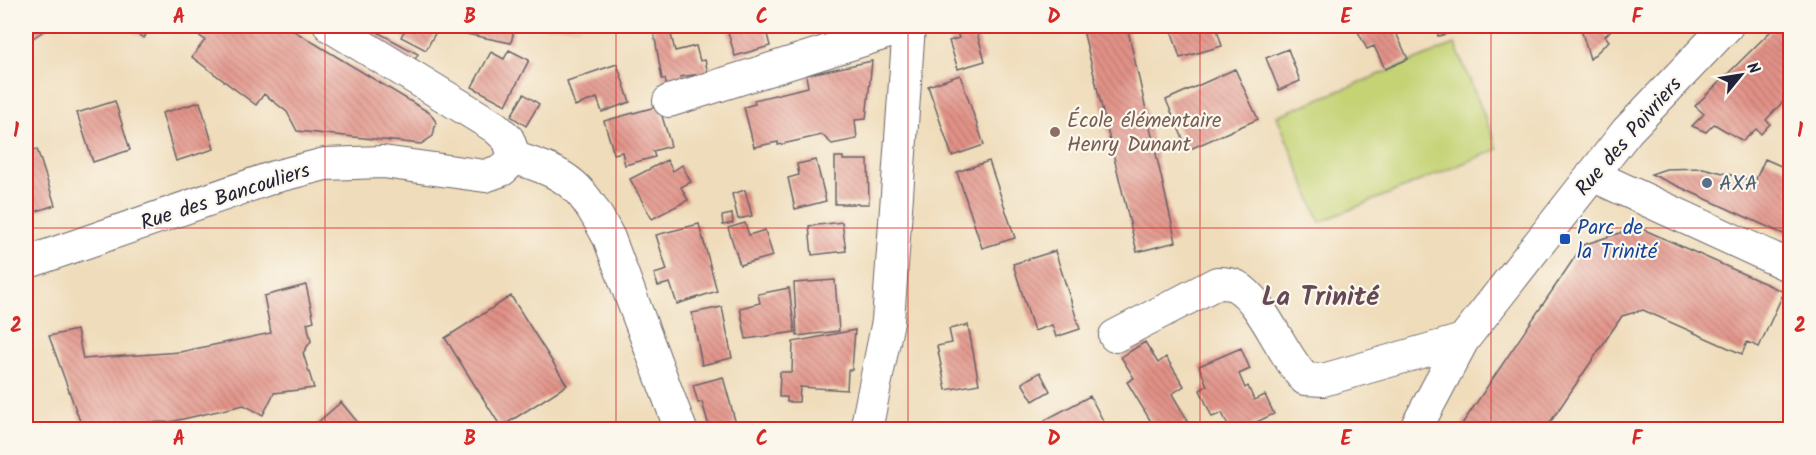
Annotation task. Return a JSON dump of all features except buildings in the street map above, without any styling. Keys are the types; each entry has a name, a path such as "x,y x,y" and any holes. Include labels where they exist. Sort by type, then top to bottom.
{"street":[{"path":"330,26 495,127 508,139 515,158 542,166 569,179 594,209 609,238 681,429"},
{"path":"669,101 909,26 888,321 866,429"},
{"name":"Rue des Poivriers","path":"1414,429 1463,339 1628,131 1727,26"},
{"name":"Rue des Bancouliers","path":"26,263 273,177 326,164 383,162 485,176 502,170 515,158"},
{"path":"1592,175 1791,266"},
{"path":"1115,336 1217,283 1234,285 1250,297 1291,365 1305,379 1323,380 1463,339"}],"green space":[{"path":"1455,44 1498,149 1320,222 1277,116"}],"place":[{"name":"École élémentaire Henry Dunant","path":"1055,132"},
{"name":"AXA","path":"1707,183"},
{"name":"Parc de la Trinité","path":"1565,239"}],"district":[{"name":"La Trinité","path":"1320,296"}]}
